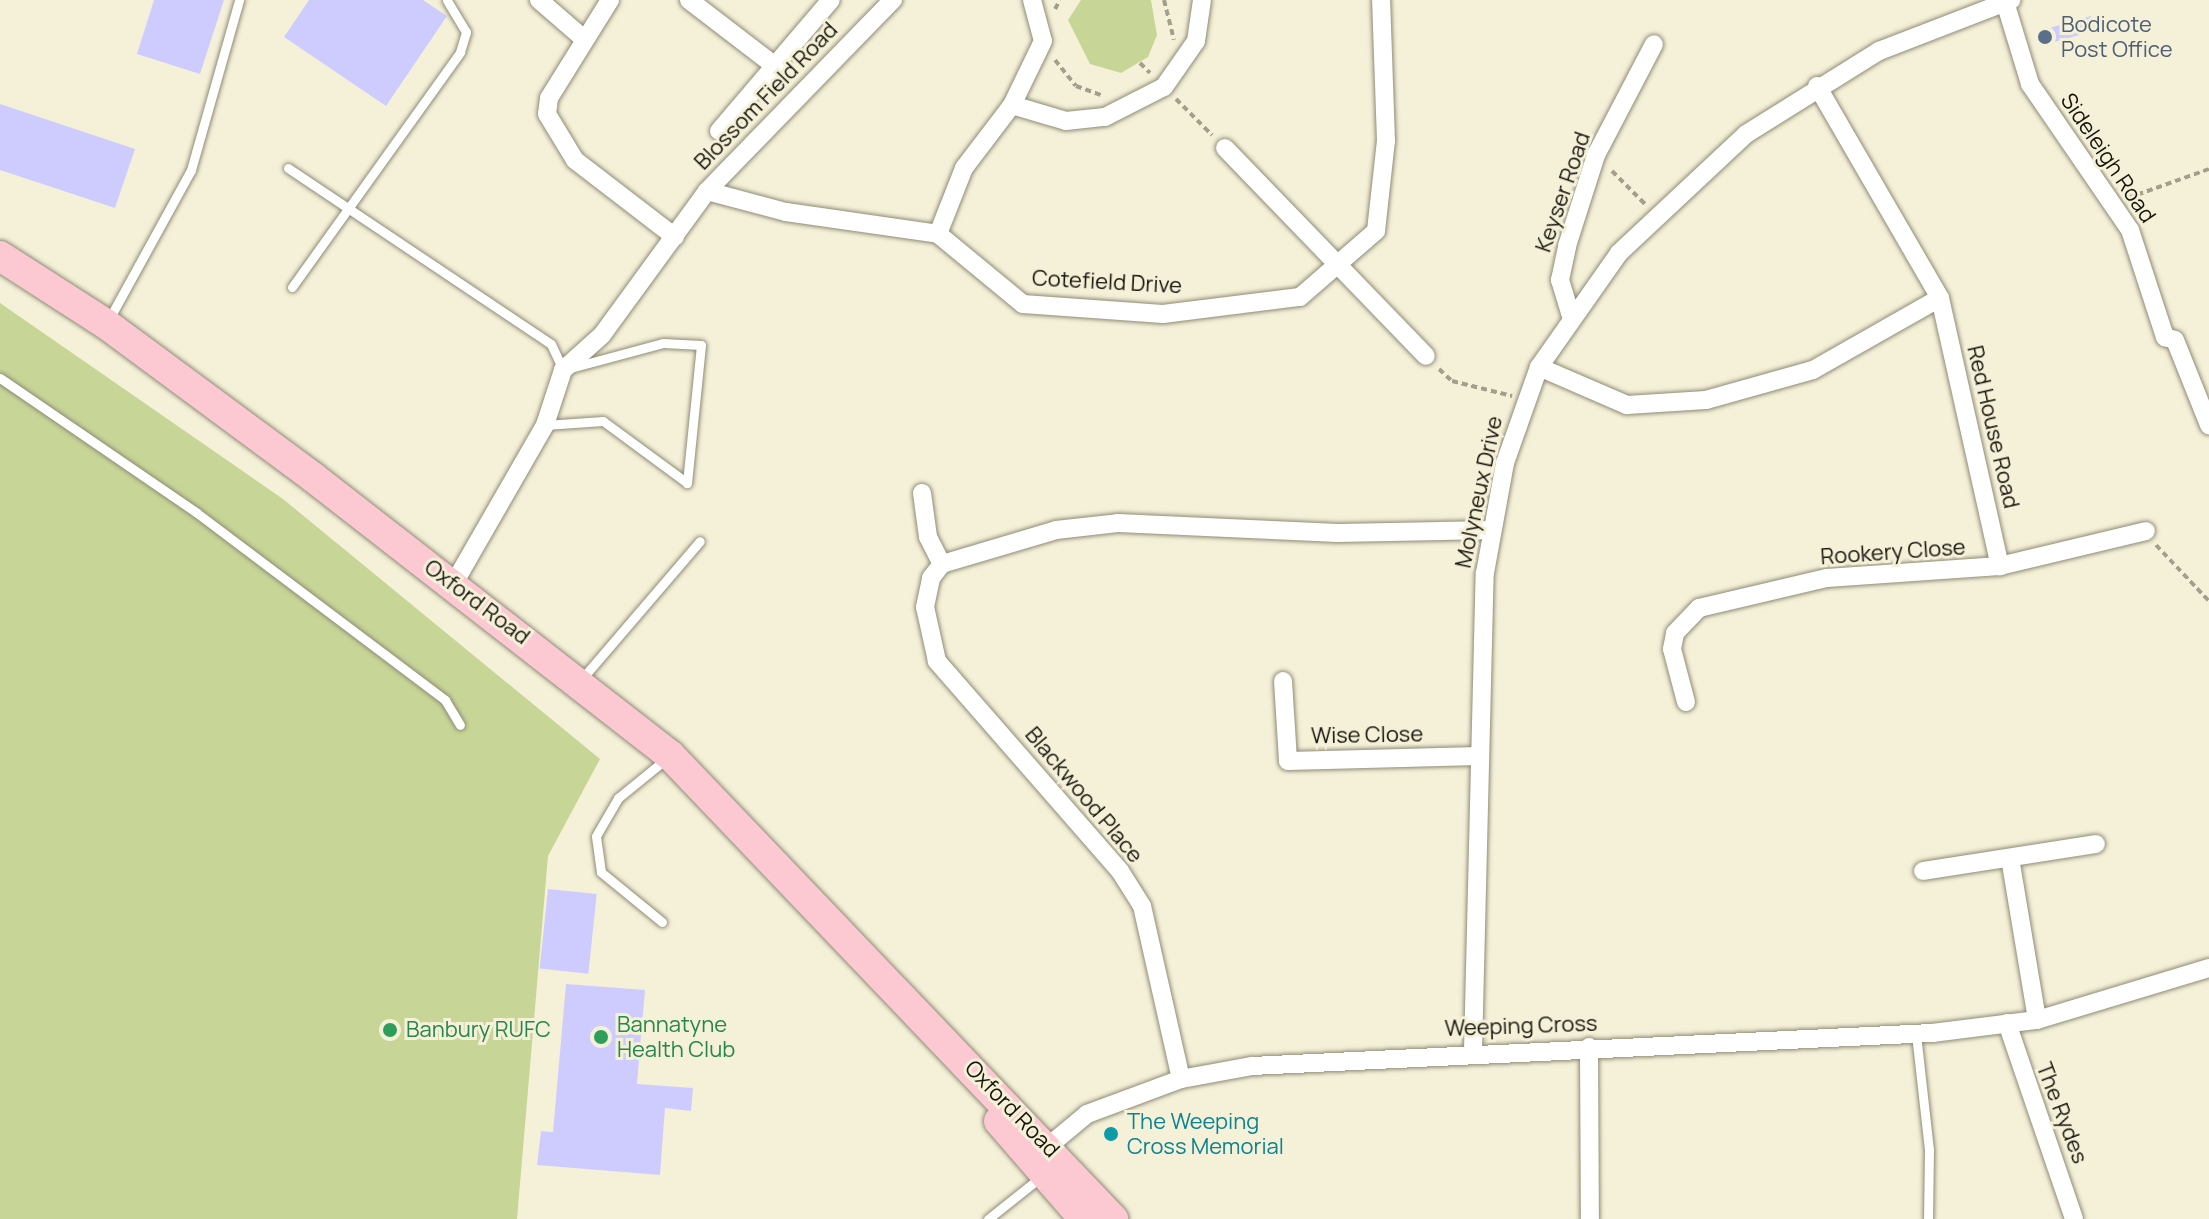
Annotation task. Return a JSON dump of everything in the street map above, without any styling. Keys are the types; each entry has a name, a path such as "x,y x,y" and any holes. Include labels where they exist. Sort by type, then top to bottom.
{"main road":[{"name":"Oxford Road","path":"0,256 106,324 580,681 670,755 824,908 906,1004 927,1044 1046,1161 1113,1219"},
{"name":"Oxford Road","path":"1046,1161 1084,1219"}],"street":[{"path":"539,0 584,39"},
{"path":"610,0 549,98 553,132 575,160 675,237"},
{"path":"689,0 775,66"},
{"path":"719,131 831,0"},
{"name":"Blossom Field Road","path":"707,191 893,0"},
{"path":"453,585 545,425 563,370 602,335 707,191 786,212 938,234 964,168 1012,105 1043,41 1032,0"},
{"path":"1012,105 1066,121 1105,117 1157,86 1196,41 1202,0"},
{"name":"Cotefield Drive","path":"938,234 1023,304 1163,314 1300,297 1344,266 1376,231 1386,141 1381,0"},
{"name":"Molyneux Drive","path":"1473,1051 1479,756 1492,530 1525,399 1539,367 1571,316 1655,214 1746,134 1817,86 1925,28 2008,1"},
{"name":"Sideleigh Road","path":"2008,1 2030,84 2141,253 2165,337 2175,340 2209,425"},
{"name":"Keyser Road","path":"1571,316 1560,280 1596,155 1654,44"},
{"name":"Red House Road","path":"1817,86 1940,298 2000,566"},
{"path":"1225,148 1344,266 1426,356"},
{"path":"1539,367 1627,405 1706,400 1813,370 1940,298"},
{"path":"922,493 928,537 942,564 1056,530 1118,523 1338,533 1492,530"},
{"name":"Rookery Close","path":"1686,702 1672,649 1675,633 1699,608 1827,578 2000,566 2146,531"},
{"name":"Blackwood Place","path":"942,564 925,607 937,661 1120,871 1142,906 1181,1079"},
{"name":"Wise Close","path":"1283,681 1288,761 1479,756"},
{"path":"1923,871 2096,844"},
{"path":"2010,858 2037,1020"},
{"name":"Weeping Cross","path":"1046,1161 1087,1114 1181,1079 1252,1066 1473,1051 1916,1034 2037,1020 2209,968"},
{"name":"The Rydes","path":"2007,1023 2074,1219"},
{"path":"1589,1047 1590,1219"}],"lane":[{"path":"106,324 191,170 239,0"},
{"path":"292,287 460,52 466,32 447,0"},
{"path":"288,168 349,205 551,344 563,370 663,343 701,345 687,483 603,421 545,425"},
{"path":"0,378 197,513 445,700 460,725"},
{"path":"580,681 700,541"},
{"path":"662,922 601,872 596,836 618,798 670,755"},
{"path":"1916,1034 1929,1149 1928,1219"},
{"path":"988,1219 1046,1161"}],"path":[{"path":"1051,21 1060,0"},
{"path":"1164,0 1172,48"},
{"path":"1050,47 1076,86 1115,96"},
{"path":"1140,63 1157,79 1157,86 1225,148"},
{"path":"1596,155 1655,214"},
{"path":"2111,204 2209,169"},
{"path":"1426,356 1452,381 1525,399"},
{"path":"2146,531 2209,601"}],"green space":[{"path":"1081,0 1151,0 1157,35 1148,57 1121,73 1090,64 1068,20"},
{"name":"Banbury RUFC","path":"0,303 283,499 600,759 548,856 517,1219 0,1219"}],"building":[{"path":"154,0 224,0 200,74 137,54"},
{"path":"309,0 423,0 447,16 386,106 284,37"},
{"path":"2091,16 2095,30 2042,46 2038,31"},
{"path":"0,104 135,149 115,208 0,170"},
{"name":"Banbury RUFC","path":"548,889 597,894 588,974 540,969"},
{"name":"Bannatyne Health Club","path":"566,984 645,990 637,1084 693,1088 691,1111 665,1108 660,1175 537,1165 541,1131 553,1132"}],"place":[{"name":"Bodicote Post Office","path":"2045,37"},
{"name":"Banbury RUFC","path":"390,1030"},
{"name":"Bannatyne Health Club","path":"601,1037"},
{"name":"The Weeping Cross Memorial","path":"1111,1134"}]}
